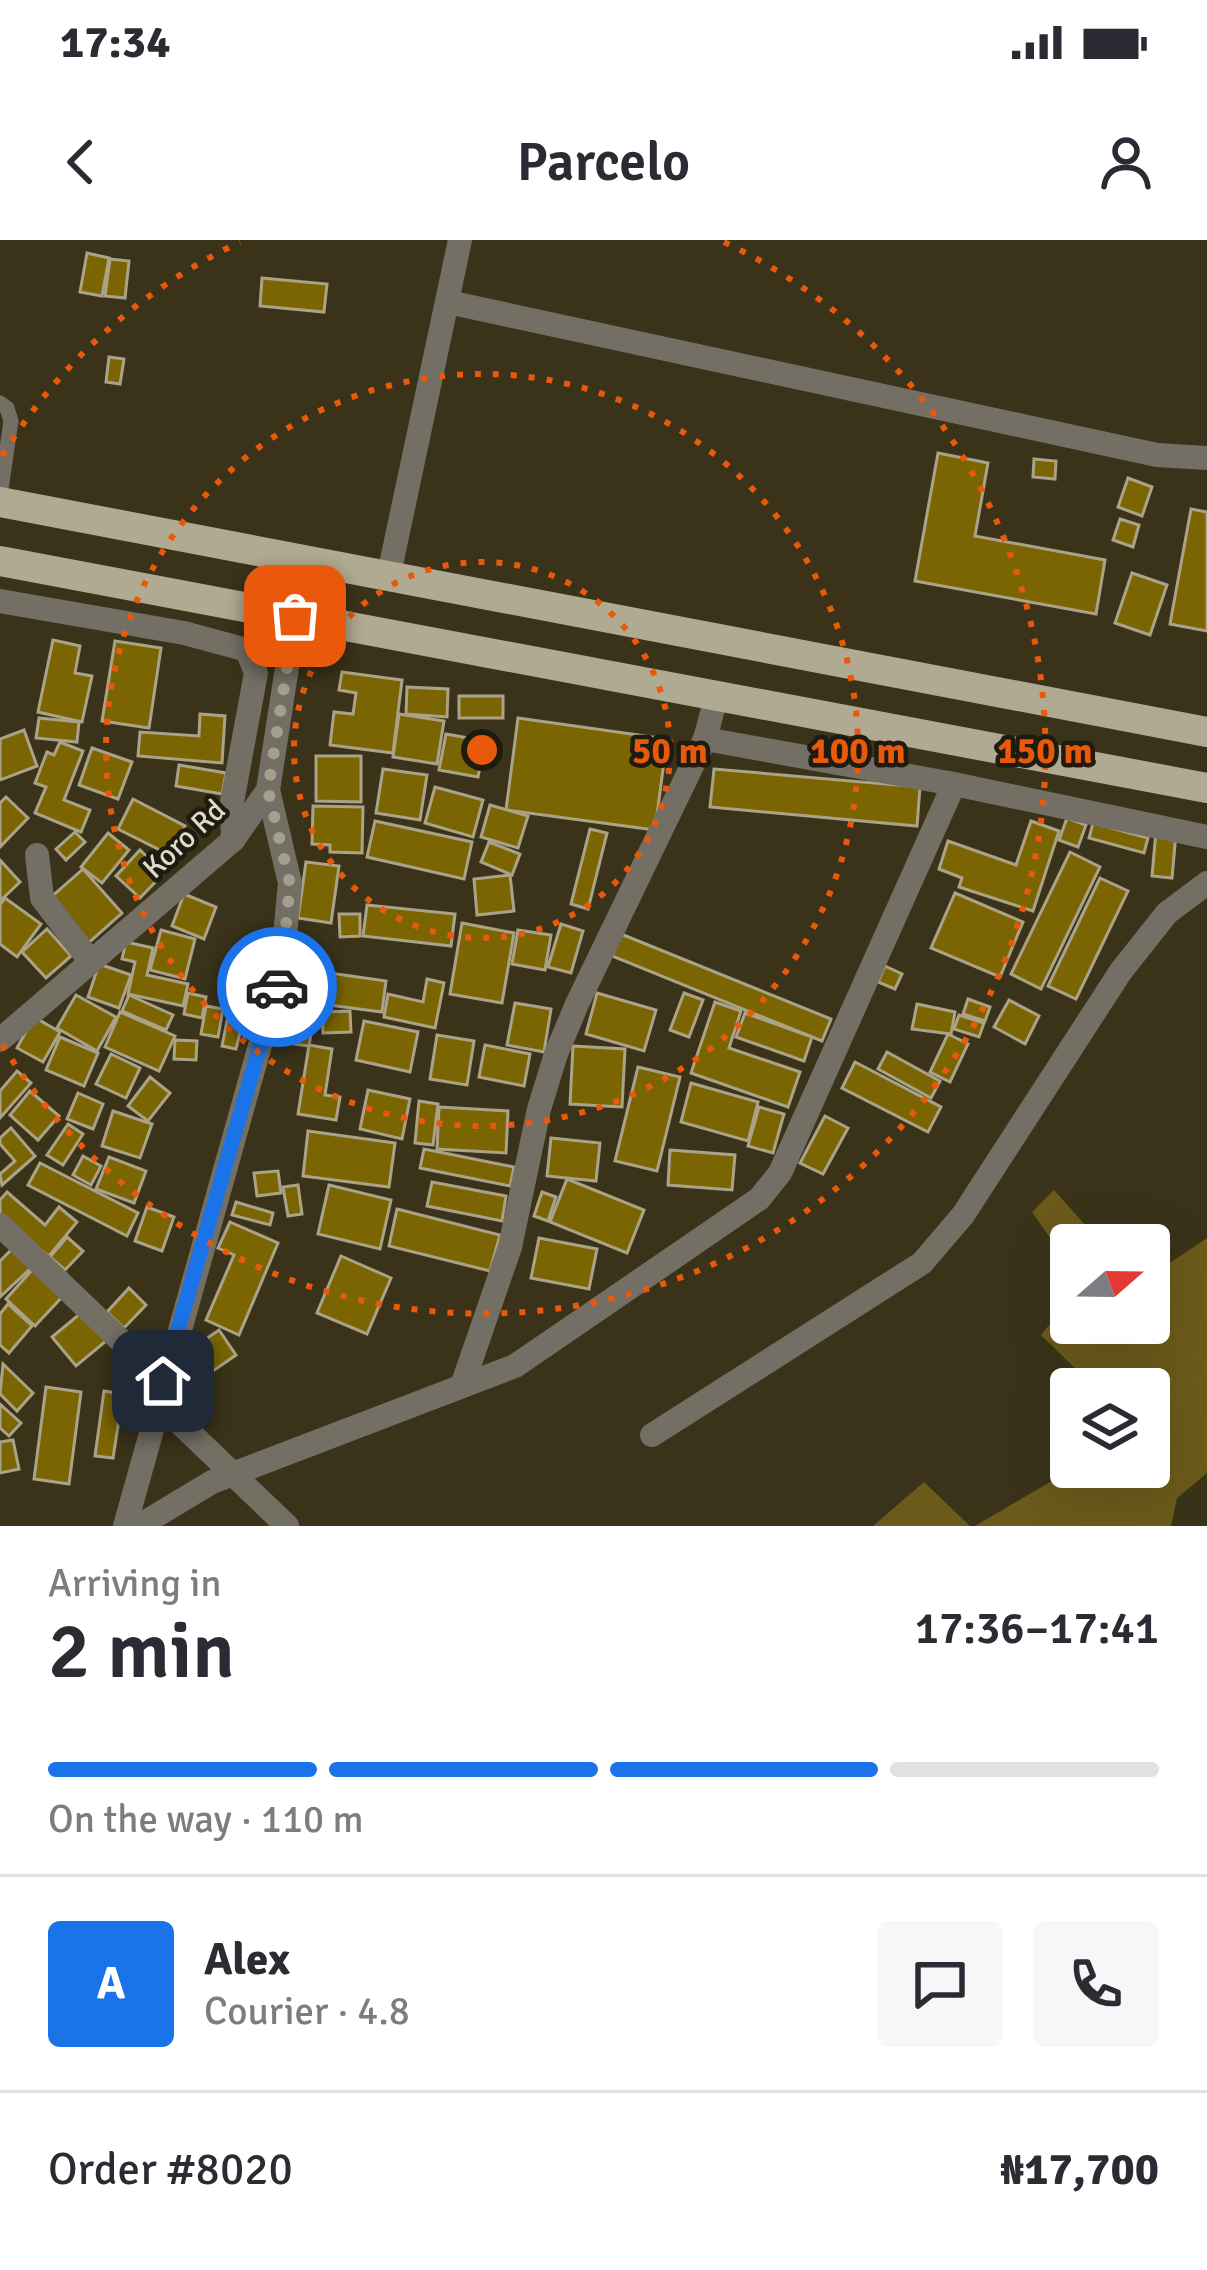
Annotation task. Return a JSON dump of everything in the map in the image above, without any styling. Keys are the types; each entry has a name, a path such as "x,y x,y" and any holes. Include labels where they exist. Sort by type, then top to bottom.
{"main road":[{"path":"0,499 1207,732"},
{"path":"0,561 1207,788"}],"street":[{"path":"389,574 460,240"},
{"path":"448,302 1157,455 1207,458"},
{"path":"184,634 193,596"},
{"path":"0,601 248,650 255,665 232,802 233,840"},
{"name":"Koro Rd","path":"0,1040 233,840 268,790 295,616"},
{"path":"464,1383 511,1246 539,1109 556,1054 705,739 717,694"},
{"path":"705,739 1207,837"},
{"path":"139,1526 199,1488 515,1366 772,1187 954,784"},
{"path":"125,1526 282,967 290,884 268,790"},
{"path":"37,855 41,898 91,962"},
{"path":"652,1435 922,1264 963,1216 1120,971 1167,913 1207,883"},
{"path":"0,1226 160,1392 231,1477 287,1526"}],"lane":[{"path":"0,403 11,421 0,499"}],"shaded area":[{"path":"1054,1190 1084,1224 1050,1224 1050,1238 1032,1212"},
{"path":"1207,1238 1207,1473 1177,1498 1171,1526 975,1526 1050,1482 1050,1488 1170,1488 1170,1368 1075,1368 1050,1344 1170,1344 1170,1263"},
{"path":"924,1482 970,1526 873,1526"}],"building":[{"path":"87,253 109,258 102,296 80,292"},
{"path":"110,259 129,261 125,298 105,296"},
{"path":"262,278 327,284 324,312 260,306"},
{"path":"109,357 124,359 120,384 106,382"},
{"path":"938,453 988,463 975,536 1105,560 1096,614 915,581"},
{"path":"1034,459 1056,461 1055,479 1033,477"},
{"path":"1128,478 1152,487 1142,516 1118,507"},
{"path":"1191,509 1207,512 1207,631 1170,624"},
{"path":"1120,519 1139,525 1133,547 1113,540"},
{"path":"1132,573 1167,585 1150,635 1115,623"},
{"path":"53,640 80,646 75,673 92,676 82,722 38,712"},
{"path":"115,641 161,648 149,728 102,721"},
{"path":"342,672 402,680 393,753 330,745 334,712 353,714 356,693 339,690"},
{"path":"407,687 448,689 447,717 406,714"},
{"path":"459,696 503,696 503,718 459,718"},
{"path":"200,714 225,716 222,763 138,756 140,732 199,736"},
{"path":"399,714 444,721 437,764 393,757"},
{"path":"39,718 79,722 77,742 36,738"},
{"path":"518,718 667,739 655,830 506,810"},
{"path":"24,730 37,766 0,780 0,739"},
{"path":"446,734 485,741 478,777 439,770"},
{"path":"60,742 83,751 64,800 90,810 81,832 35,813 46,787 35,783 47,752 54,755"},
{"path":"92,748 132,762 118,799 79,785"},
{"path":"316,756 361,756 361,802 316,801"},
{"path":"179,765 226,773 222,794 176,786"},
{"path":"383,769 427,775 420,820 376,813"},
{"path":"714,769 920,787 917,826 710,807"},
{"path":"435,787 483,800 473,837 425,823"},
{"path":"6,797 28,818 0,847 0,803"},
{"path":"133,799 185,826 170,855 118,829"},
{"path":"490,805 528,816 518,848 481,837"},
{"path":"313,806 363,807 362,853 330,852 330,845 312,844"},
{"path":"1067,818 1086,825 1078,847 1059,840"},
{"path":"375,821 472,842 464,879 367,857"},
{"path":"1031,821 1059,831 1033,911 959,887 962,878 939,869 948,841 1016,865"},
{"path":"1093,823 1148,838 1144,853 1089,838"},
{"path":"590,829 607,833 588,909 571,904"},
{"path":"1156,831 1176,833 1172,878 1152,876"},
{"path":"75,832 85,842 66,860 56,849"},
{"path":"108,833 129,850 102,883 81,867"},
{"path":"489,842 520,854 512,875 481,862"},
{"path":"140,850 164,873 140,898 116,876"},
{"path":"1070,852 1100,867 1041,989 1011,974"},
{"path":"0,860 20,882 0,901"},
{"path":"306,862 339,866 331,923 298,918"},
{"path":"83,869 122,913 86,945 49,899"},
{"path":"510,875 514,911 477,915 474,879"},
{"path":"1100,878 1128,891 1076,999 1048,986"},
{"path":"955,893 1023,922 1000,977 931,948"},
{"path":"184,894 216,907 204,939 172,926"},
{"path":"5,898 41,924 17,957 0,944 0,905"},
{"path":"367,905 455,914 451,946 363,936"},
{"path":"339,914 360,914 360,936 340,937"},
{"path":"462,923 514,933 502,1003 450,994"},
{"path":"561,924 583,931 571,973 548,967"},
{"path":"47,929 71,956 46,978 22,952"},
{"path":"161,930 195,939 185,979 150,970"},
{"path":"518,930 551,935 545,970 512,964"},
{"path":"621,934 831,1019 822,1041 612,956"},
{"path":"126,942 153,948 147,975 188,984 183,1006 128,994 135,962 122,959"},
{"path":"99,964 131,975 119,1008 88,997"},
{"path":"885,966 902,974 895,989 878,982"},
{"path":"302,969 386,981 382,1012 298,1001"},
{"path":"427,979 444,983 435,1028 384,1017 388,994 423,1002"},
{"path":"188,993 206,997 202,1018 184,1014"},
{"path":"597,993 656,1010 644,1051 586,1034"},
{"path":"684,993 703,1000 689,1037 670,1030"},
{"path":"76,995 116,1017 97,1051 57,1028"},
{"path":"129,995 173,1015 166,1030 122,1011"},
{"path":"968,999 990,1007 985,1021 963,1014"},
{"path":"1009,1000 1039,1016 1025,1044 994,1027"},
{"path":"715,1002 741,1011 729,1048 800,1072 788,1107 691,1073"},
{"path":"515,1003 551,1009 544,1052 507,1045"},
{"path":"917,1004 955,1012 951,1034 912,1029"},
{"path":"300,1005 315,1008 309,1046 294,1044"},
{"path":"206,1006 223,1009 218,1037 201,1034"},
{"path":"350,1011 351,1032 323,1033 322,1012"},
{"path":"120,1012 175,1036 159,1071 105,1047"},
{"path":"745,1013 812,1037 804,1061 736,1037"},
{"path":"959,1015 984,1023 979,1037 954,1029"},
{"path":"34,1017 60,1032 43,1062 17,1048"},
{"path":"227,1021 242,1025 236,1049 222,1046"},
{"path":"364,1021 418,1032 410,1072 356,1060"},
{"path":"948,1034 968,1044 950,1082 930,1072"},
{"path":"437,1035 474,1041 467,1085 430,1079"},
{"path":"60,1037 98,1053 84,1086 46,1070"},
{"path":"175,1040 197,1041 196,1060 174,1059"},
{"path":"309,1045 332,1049 325,1095 340,1097 336,1120 298,1114"},
{"path":"485,1045 530,1054 524,1086 479,1077"},
{"path":"573,1046 625,1049 622,1107 570,1104"},
{"path":"887,1052 940,1081 931,1098 878,1069"},
{"path":"111,1054 140,1068 126,1098 96,1084"},
{"path":"855,1062 941,1107 928,1132 842,1088"},
{"path":"638,1067 680,1077 657,1171 615,1161"},
{"path":"17,1071 31,1083 0,1118 0,1091"},
{"path":"150,1077 170,1093 148,1121 128,1106"},
{"path":"691,1083 758,1102 748,1141 681,1122"},
{"path":"368,1090 410,1099 402,1139 360,1129"},
{"path":"30,1091 59,1116 38,1140 10,1115"},
{"path":"78,1093 103,1104 93,1129 67,1119"},
{"path":"419,1101 438,1104 433,1145 415,1143"},
{"path":"439,1107 508,1111 506,1153 437,1149"},
{"path":"759,1107 784,1114 773,1153 748,1146"},
{"path":"113,1111 152,1124 140,1158 102,1146"},
{"path":"825,1116 848,1128 823,1174 800,1163"},
{"path":"68,1124 83,1134 63,1165 47,1155"},
{"path":"11,1128 35,1156 2,1185 0,1174 15,1161 0,1138"},
{"path":"308,1131 395,1143 389,1187 303,1176"},
{"path":"551,1138 600,1143 596,1181 547,1176"},
{"path":"424,1149 514,1167 510,1186 420,1168"},
{"path":"670,1150 735,1155 732,1190 668,1185"},
{"path":"83,1156 101,1166 91,1185 73,1175"},
{"path":"109,1157 146,1171 134,1203 96,1189"},
{"path":"40,1163 138,1213 127,1236 28,1185"},
{"path":"278,1171 281,1193 257,1196 254,1173"},
{"path":"567,1179 644,1210 627,1253 550,1222"},
{"path":"432,1182 506,1196 502,1221 427,1206"},
{"path":"298,1185 302,1214 288,1216 283,1187"},
{"path":"329,1185 391,1200 380,1249 318,1234"},
{"path":"7,1192 45,1225 59,1207 77,1222 49,1256 0,1221 0,1200"},
{"path":"542,1192 556,1197 548,1221 534,1216"},
{"path":"236,1202 273,1213 270,1225 232,1215"},
{"path":"147,1207 174,1217 162,1251 135,1241"},
{"path":"397,1209 500,1235 490,1271 389,1246"},
{"path":"230,1222 278,1243 239,1335 206,1320 234,1255 218,1248"},
{"path":"67,1237 83,1251 65,1270 50,1257"},
{"path":"539,1238 597,1249 589,1289 531,1278"},
{"path":"13,1248 31,1268 0,1297 0,1261"},
{"path":"341,1256 391,1278 367,1334 317,1313"},
{"path":"33,1269 62,1297 35,1326 6,1299"},
{"path":"129,1288 146,1305 124,1328 107,1312"},
{"path":"8,1304 32,1326 9,1353 0,1345 0,1314"},
{"path":"82,1312 106,1341 76,1366 52,1337"},
{"path":"219,1330 236,1355 210,1373 193,1348"},
{"path":"3,1364 33,1393 17,1411 0,1394"},
{"path":"46,1387 81,1392 69,1484 34,1479"},
{"path":"104,1391 123,1394 113,1458 95,1456"},
{"path":"0,1404 21,1423 9,1436 0,1428"},
{"path":"13,1440 19,1469 0,1473 0,1442"}],"way so far":[{"path":"277,987 290,884 268,790 295,616"}],"route":[{"path":"163,1381 277,987"}]}
